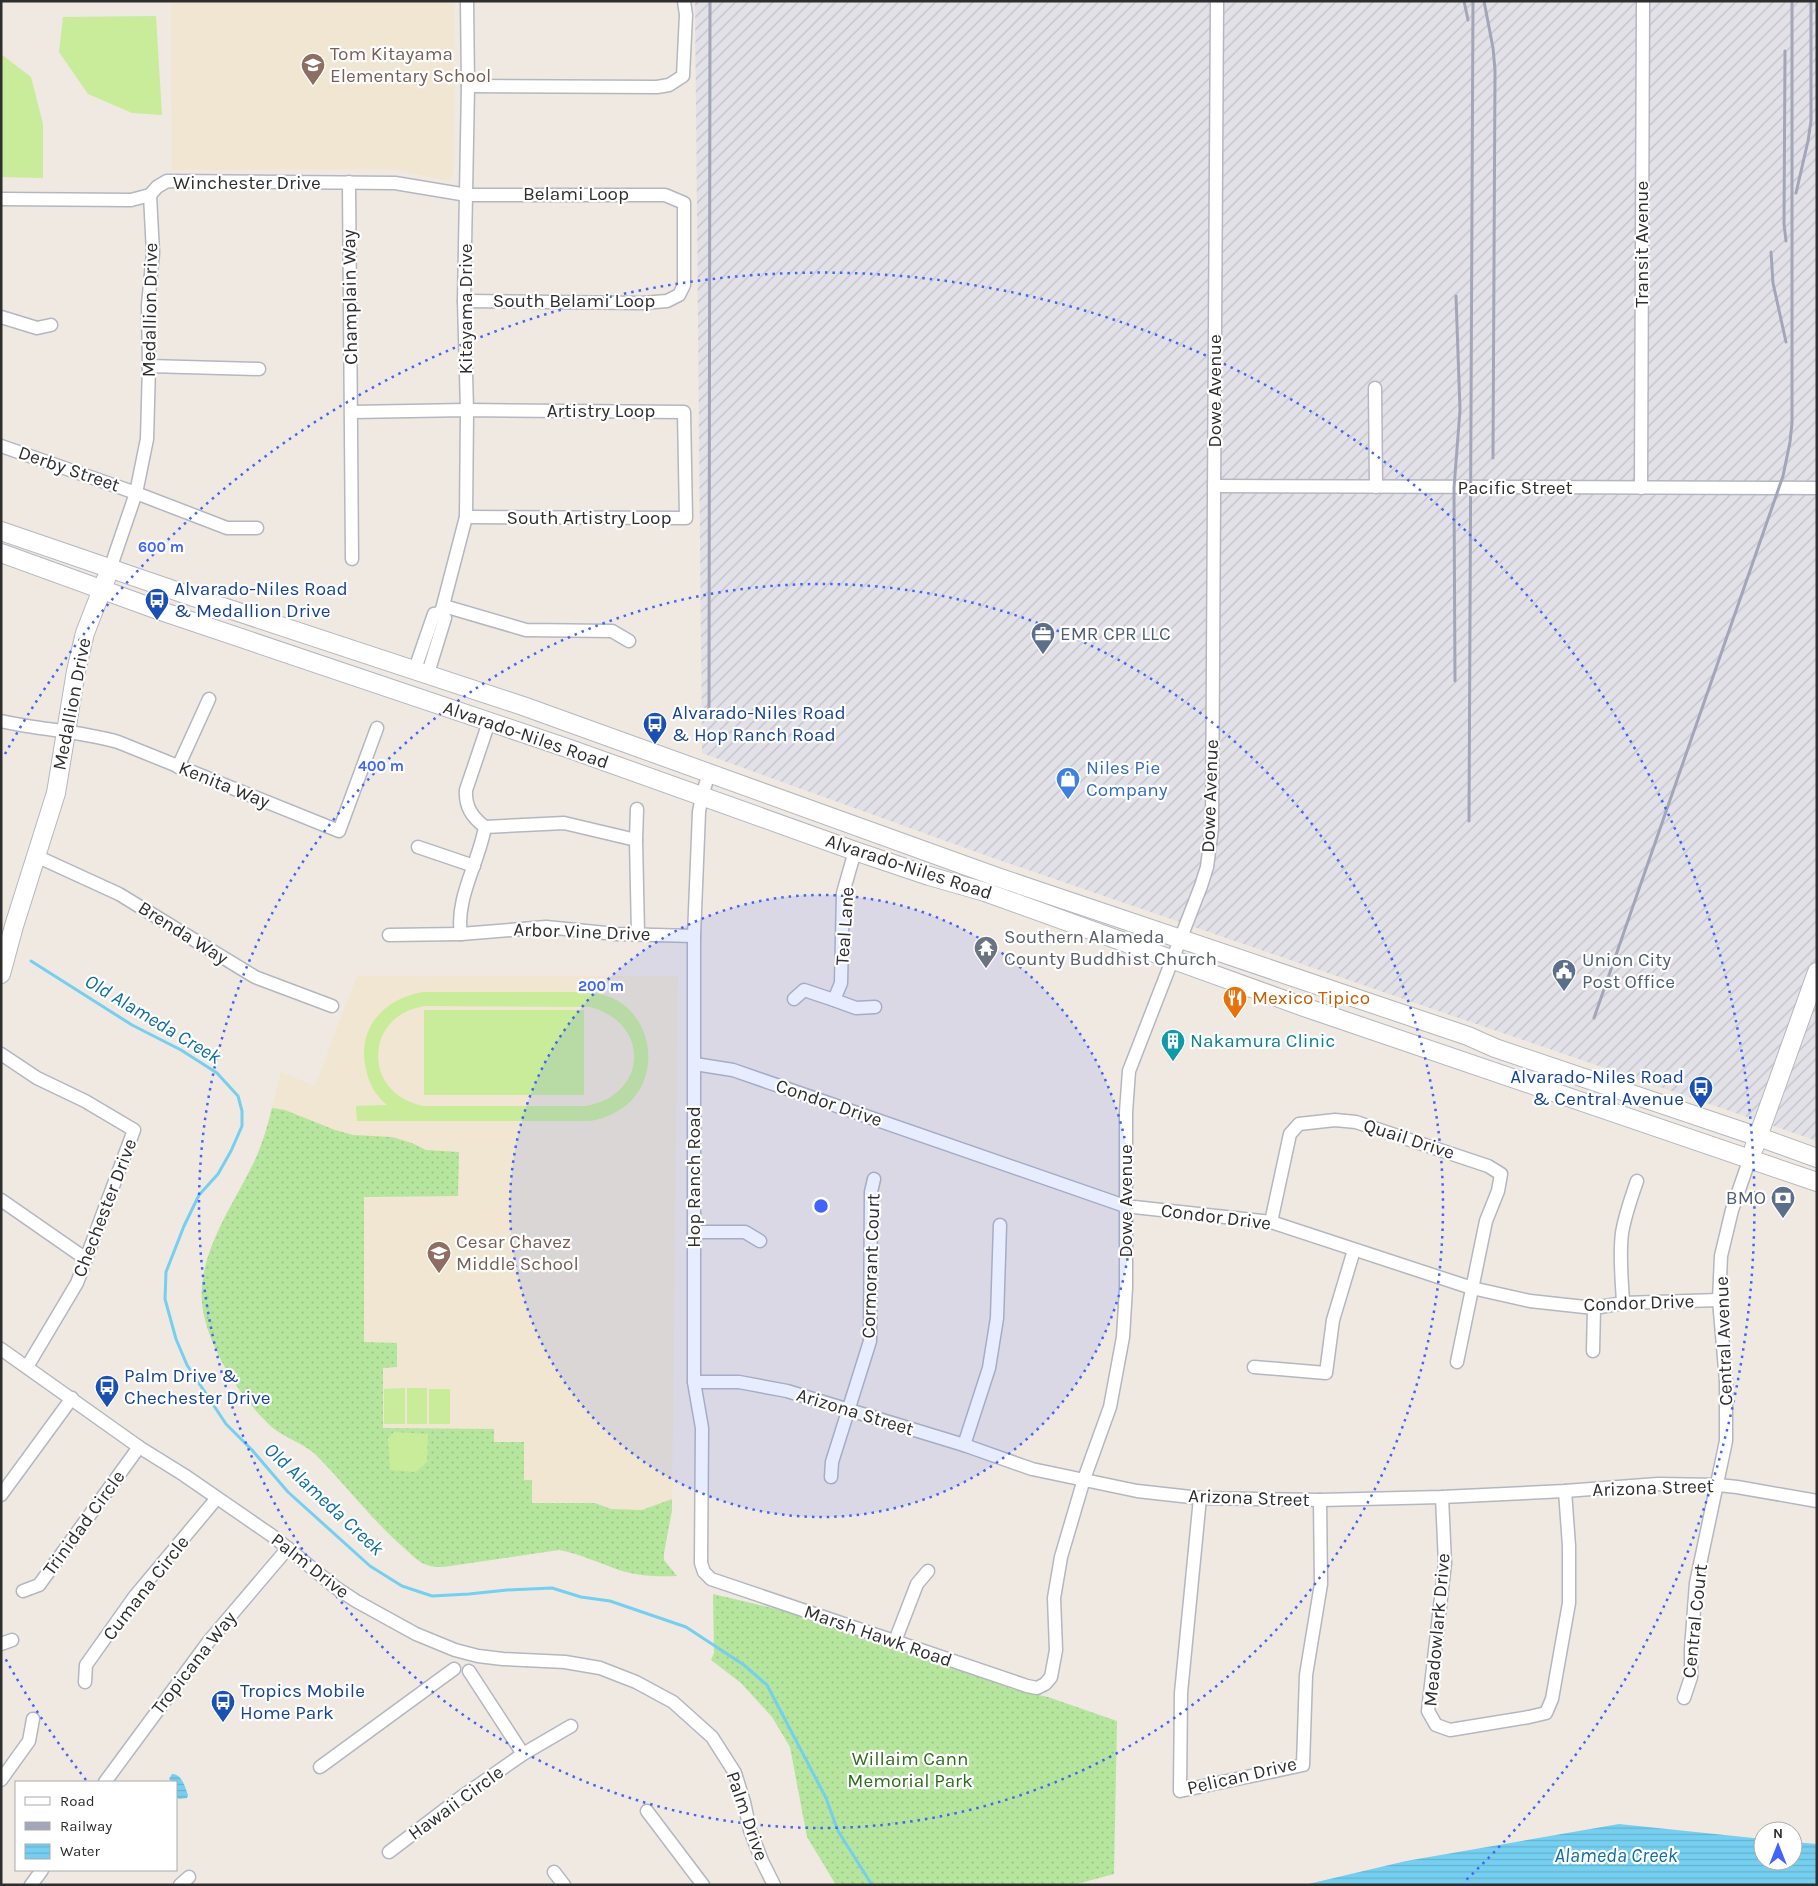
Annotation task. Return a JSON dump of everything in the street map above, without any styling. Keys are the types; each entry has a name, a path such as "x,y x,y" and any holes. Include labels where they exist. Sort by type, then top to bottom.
{"main road":[{"name":"Alvarado-Niles Road","path":"1,531 110,569 422,671 989,875 1468,1036 1495,1048 1817,1158"},
{"name":"Alvarado-Niles Road","path":"1,554 702,796 855,851 929,876 985,892 1304,1007 1817,1182"},
{"name":"Medallion Drive","path":"1,974 56,793 76,671 85,633 110,569"},
{"name":"Central Avenue","path":"1750,1158 1817,972"}],"street":[{"name":"Kitayama Drive","path":"422,671 445,618 443,609 466,517 467,410 464,301 467,194 468,1"},
{"path":"468,86 657,87 669,85 682,76 686,15 684,1"},
{"name":"Dowe Avenue","path":"1045,1684 1051,1677 1055,1657 1054,1598 1057,1575 1084,1479 1110,1407 1123,1337 1126,1288 1126,1112 1130,1072 1205,874 1212,828 1217,1"},
{"name":"Transit Avenue","path":"1641,488 1643,1"},
{"name":"Winchester Drive","path":"1,199 131,200 150,195 157,187 167,181 396,183 467,194"},
{"name":"Champlain Way","path":"349,182 352,560"},
{"name":"Belami Loop","path":"467,194 653,194 665,195 684,203"},
{"name":"Medallion Drive","path":"110,569 136,493 147,439 148,305 153,253 150,195"},
{"name":"South Belami Loop","path":"464,301 642,303 667,301 679,296 684,285 684,203"},
{"path":"1,317 36,328 51,325"},
{"path":"149,366 259,369"},
{"path":"1375,388 1376,487"},
{"path":"352,412 467,410"},
{"name":"Artistry Loop","path":"467,410 684,412 686,463"},
{"name":"Derby Street","path":"1,446 136,493 227,528 257,528"},
{"name":"South Artistry Loop","path":"466,517 686,518 686,463"},
{"name":"Pacific Street","path":"1214,486 1817,488"},
{"path":"443,609 526,630 612,631 629,641"},
{"path":"178,767 209,699"},
{"name":"Kenita Way","path":"1,722 31,728 94,735 118,742 339,831 377,728"},
{"path":"489,722 466,790 465,800 469,811 476,820 485,827 564,823 636,840"},
{"name":"Hop Ranch Road","path":"709,773 699,812 694,936 694,1382 702,1428 701,1563 704,1572 711,1579"},
{"path":"636,809 638,934"},
{"path":"461,934 459,922 461,907 482,845 485,827"},
{"path":"418,847 474,866"},
{"name":"Teal Lane","path":"834,1000 841,983 843,892 855,851"},
{"name":"Brenda Way","path":"36,856 119,894 254,977 332,1006"},
{"name":"Arbor Vine Drive","path":"389,935 461,934 546,927 694,936"},
{"path":"794,999 804,990 856,1008 875,1008"},
{"name":"Chechester Drive","path":"1,1054 36,1078 85,1102 134,1130 77,1283 27,1366"},
{"name":"Condor Drive","path":"695,1064 733,1070 1125,1206 1271,1222 1472,1288 1530,1301 1594,1308 1623,1303 1719,1300"},
{"name":"Quail Drive","path":"1271,1222 1290,1134 1298,1124 1335,1120 1356,1122 1488,1166 1501,1174 1498,1191 1486,1221 1472,1288"},
{"name":"Central Avenue","path":"1718,1485 1726,1441 1726,1381 1719,1300 1721,1256 1732,1210 1750,1158"},
{"name":"Cormorant Court","path":"831,1477 832,1462 870,1341 871,1192 874,1179"},
{"path":"1623,1303 1622,1234 1629,1203 1637,1181"},
{"path":"1,1200 86,1259"},
{"path":"964,1445 989,1368 997,1318 1000,1224"},
{"path":"694,1232 745,1232 760,1241"},
{"path":"1254,1367 1326,1373 1333,1320 1354,1250"},
{"path":"1457,1362 1472,1288"},
{"path":"1593,1351 1594,1308"},
{"name":"Palm Drive","path":"1,1349 288,1548 335,1587 356,1601 416,1634 455,1650 478,1656 565,1662 600,1668 636,1682 673,1702 712,1736 735,1773 750,1830 774,1885"},
{"name":"Arizona Street","path":"694,1382 739,1382 787,1390 964,1445 1032,1469 1137,1491 1200,1498 1320,1500 1442,1497 1658,1484 1718,1485 1817,1501"},
{"path":"1,1495 72,1398"},
{"name":"Trinidad Circle","path":"22,1590 39,1585 140,1447"},
{"name":"Central Court","path":"1684,1698 1691,1677 1696,1583 1718,1485"},
{"name":"Meadowlark Drive","path":"1442,1497 1445,1563 1428,1712 1436,1725 1450,1730 1529,1717 1546,1712 1552,1699 1569,1603 1569,1546 1565,1491"},
{"name":"Cumana Circle","path":"85,1682 86,1665 130,1604 217,1498"},
{"name":"Pelican Drive","path":"1200,1498 1181,1693 1180,1791 1303,1765 1306,1675 1321,1584 1320,1500"},
{"name":"Tropicana Way","path":"106,1781 209,1641 288,1548"},
{"path":"895,1641 917,1584 928,1570"},
{"name":"Marsh Hawk Road","path":"711,1579 1027,1686 1038,1688 1045,1684"},
{"path":"455,1650 452,1661 454,1668 460,1673 469,1672 475,1665 478,1656"},
{"path":"320,1767 454,1668"},
{"name":"Hawaii Circle","path":"469,1672 523,1754"},
{"path":"1,1780 29,1741 33,1719"},
{"name":"Hawaii Circle","path":"389,1852 460,1798 523,1754 572,1726"},
{"path":"647,1811 703,1885"},
{"path":"31,1885 41,1871"},
{"path":"554,1872 564,1885"}],"shaded area":[{"name":"Tom Kitayama Elementary School","path":"331,1 454,1 453,174 448,179 443,180 398,170 382,169 172,170 171,3 322,3"},
{"path":"695,1 1817,1 1817,1141 996,859 702,753"},
{"name":"Cesar Chavez Middle School","path":"357,976 678,976 672,1510 664,1553 664,1560 677,1576 656,1577 625,1572 571,1552 559,1550 437,1567 418,1561 394,1539 313,1452 274,1429 258,1413 232,1378 211,1340 203,1316 202,1287 206,1261 222,1221 252,1167 265,1134 281,1072 315,1086"}],"green space":[{"path":"156,16 162,115 132,113 88,94 59,52 63,17"},
{"path":"1,54 31,77 43,124 43,178 1,177"},
{"path":"423,992 581,992 596,993 609,997 618,1001 629,1010 638,1021 648,1048 646,1076 640,1089 627,1105 612,1114 591,1121 357,1121 356,1106 387,1105 373,1089 366,1069 365,1041 370,1028 376,1017 386,1008 409,995","holes":["427,1006 590,1007 610,1015 624,1028 632,1042 634,1058 631,1074 621,1088 606,1099 586,1106 423,1106 403,1098 388,1086 380,1070 378,1053 382,1037 391,1022 406,1011"]},
{"path":"424,1010 584,1010 584,1095 424,1095"},
{"path":"272,1108 285,1110 335,1130 353,1135 392,1137 412,1143 426,1150 459,1152 458,1196 364,1197 364,1342 397,1343 397,1367 383,1368 383,1428 494,1429 494,1442 524,1442 524,1480 532,1480 532,1503 595,1503 611,1509 642,1510 672,1499 664,1560 677,1576 650,1576 629,1573 559,1550 447,1566 436,1567 427,1565 415,1558 391,1536 315,1454 278,1432 247,1400 234,1382 213,1344 202,1304 202,1286 204,1270 214,1240 258,1153"},
{"path":"405,1388 405,1424 384,1424 384,1389"},
{"path":"407,1388 427,1388 427,1424 407,1424"},
{"path":"429,1389 450,1389 450,1424 429,1424"},
{"path":"394,1432 428,1434 427,1462 416,1472 390,1470 388,1438"},
{"name":"Willaim Cann Memorial Park","path":"713,1594 785,1611 829,1624 947,1663 1012,1689 1048,1697 1117,1721 1114,1874 1073,1885 836,1885 807,1837 790,1747 772,1717 741,1683 711,1660 714,1653"}],"water":[{"path":"172,1774 178,1776 183,1781 188,1795 187,1798 178,1798 178,1781 171,1781 169,1779"},
{"name":"Alameda Creek","path":"1619,1824 1753,1838 1753,1871 1803,1871 1803,1843 1817,1844 1817,1885 1304,1885 1406,1861"}],"waterway":[{"name":"Old Alameda Creek","path":"31,961 132,1025 181,1050 217,1073 238,1096 242,1111 242,1126 218,1174 199,1195 184,1226 166,1272 165,1299 176,1339 187,1365 226,1424 252,1450 288,1492 370,1566 402,1586 432,1596 552,1588 581,1597 610,1601 686,1627 744,1665 767,1685 826,1798 838,1831 872,1885"}],"railway":[{"path":"709,708 710,1"},
{"path":"1464,1 1468,20"},
{"path":"1469,821 1473,1"},
{"path":"1484,1 1495,70 1493,458"},
{"path":"1594,1018 1783,476 1790,442 1792,423 1792,1"},
{"path":"1796,193 1811,121 1811,1"},
{"path":"1785,51 1784,224 1786,241"},
{"path":"1771,252 1773,283 1786,342"},
{"path":"1455,681 1454,488 1460,410 1456,296"}],"place":[{"name":"Tom Kitayama Elementary School","path":"313,86"},
{"name":"Alvarado-Niles Road & Medallion Drive","path":"157,621"},
{"name":"EMR CPR LLC","path":"1043,655"},
{"name":"Alvarado-Niles Road & Hop Ranch Road","path":"655,745"},
{"name":"Niles Pie Company","path":"1068,800"},
{"name":"Southern Alameda County Buddhist Church","path":"986,969"},
{"name":"Union City Post Office","path":"1564,992"},
{"name":"Mexico Tipico","path":"1235,1019"},
{"name":"Nakamura Clinic","path":"1173,1062"},
{"name":"Alvarado-Niles Road & Central Avenue","path":"1701,1109"},
{"name":"BMO","path":"1783,1219"},
{"name":"Cesar Chavez Middle School","path":"439,1274"},
{"name":"Palm Drive & Chechester Drive","path":"107,1408"},
{"name":"Tropics Mobile Home Park","path":"223,1723"}]}
